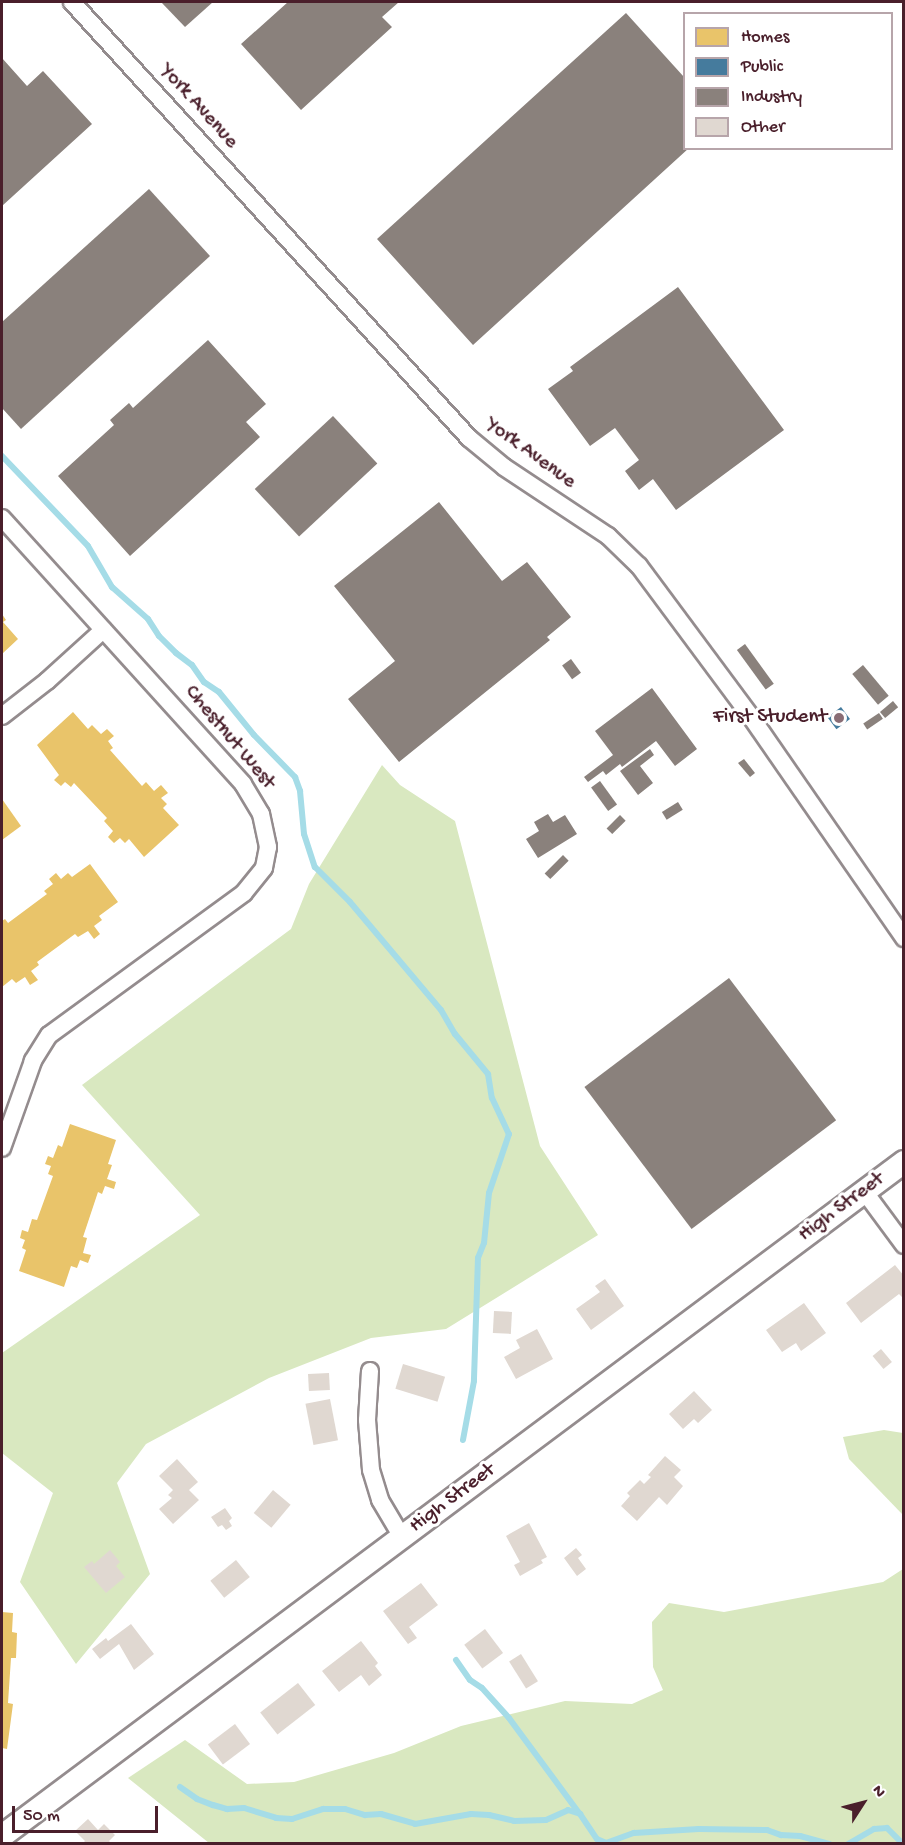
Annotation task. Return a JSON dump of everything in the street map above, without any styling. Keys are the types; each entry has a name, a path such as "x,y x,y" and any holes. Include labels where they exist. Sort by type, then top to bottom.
{"main road":[{"name":"High Street","path":"2,1836 903,1162"}],"street":[{"name":"York Avenue","path":"72,2 469,438 504,467 608,537 639,566 751,717 903,938"},
{"name":"Chestnut West","path":"2,518 250,793 264,824 267,859 259,877 244,893 49,1035 33,1060 2,1148"},
{"path":"2,716 42,686 103,630"},
{"path":"864,1191 903,1245"},
{"path":"370,1371 367,1420 371,1470 380,1500 402,1537"}],"green space":[{"path":"382,765 400,785 455,821 540,1146 598,1235 446,1329 371,1338 269,1378 146,1444 117,1483 150,1574 76,1664 20,1582 53,1493 2,1453 2,1353 200,1215 82,1085 291,929 309,884"},
{"path":"884,1430 903,1433 903,1515 849,1459 843,1437"},
{"path":"903,1569 903,1843 209,1843 128,1778 185,1740 247,1784 294,1782 394,1753 461,1726 565,1701 632,1704 663,1690 653,1667 652,1622 669,1603 724,1612 883,1582"}],"building: Homes":[{"path":"2,614 6,620 3,622 18,639 2,654"},
{"path":"73,712 88,729 92,725 101,734 107,729 114,736 108,741 113,748 110,750 142,786 146,782 154,791 161,785 168,793 161,798 167,804 163,808 179,825 144,857 129,839 125,843 120,838 114,843 108,837 113,831 104,821 107,818 74,783 71,787 65,782 61,786 54,780 59,775 37,745"},
{"path":"2,799 21,826 2,840"},
{"path":"90,864 118,902 99,916 102,920 94,926 100,934 94,939 88,931 78,937 75,934 37,962 39,965 31,971 38,980 30,985 25,977 16,983 12,979 2,987 2,921 5,919 8,923 47,894 44,891 53,884 49,879 56,873 61,879 68,873 72,877"},
{"path":"70,1124 116,1140 108,1164 112,1165 107,1179 116,1182 114,1189 105,1186 102,1194 98,1192 83,1237 87,1238 83,1253 91,1255 88,1263 80,1260 77,1268 71,1266 64,1287 19,1271 26,1250 22,1248 25,1240 20,1238 22,1230 28,1232 32,1219 37,1220 53,1176 48,1174 51,1166 45,1164 48,1156 53,1158 58,1145 62,1147"},
{"path":"2,1612 13,1613 12,1632 17,1633 16,1658 11,1658 8,1703 13,1704 7,1749 2,1748"}],"building: Public":[{"name":"First Student","path":"841,707 850,719 836,729 827,717"}],"building: Industry":[{"path":"161,2 213,2 185,27"},
{"path":"288,2 399,2 382,17 392,27 301,110 241,44"},
{"path":"626,13 683,76 683,150 687,150 473,345 377,239"},
{"path":"2,58 27,86 43,71 92,124 2,206"},
{"path":"149,189 210,256 21,429 2,408 2,322"},
{"path":"678,287 784,430 676,510 653,479 639,490 625,471 639,460 615,428 590,446 548,389 573,371 570,367"},
{"path":"208,340 266,404 246,422 260,437 130,556 58,476 114,425 110,420 129,403 133,408"},
{"path":"333,416 377,464 299,537 255,489"},
{"path":"439,502 502,581 527,562 571,617 547,637 550,640 399,762 348,699 395,661 334,586"},
{"path":"745,644 774,684 766,690 737,650"},
{"path":"571,659 581,673 572,679 562,665"},
{"path":"863,665 889,696 878,705 852,674"},
{"path":"652,688 697,749 675,766 656,741 622,767 620,764 606,775 603,771 588,782 584,777 613,755 595,731"},
{"path":"893,701 898,707 885,718 880,712"},
{"path":"879,713 883,719 867,729 863,724"},
{"path":"650,749 654,755 640,766 653,783 638,795 620,771"},
{"path":"744,759 755,773 750,777 738,763"},
{"path":"600,781 617,804 608,811 591,787"},
{"path":"678,802 683,810 667,820 662,812"},
{"path":"548,814 553,822 565,815 577,834 538,858 526,839 539,831 534,822"},
{"path":"620,815 626,821 612,834 607,828"},
{"path":"563,855 569,861 550,879 545,873"},
{"path":"729,978 836,1120 692,1229 584,1087"}],"building: Other":[{"path":"895,1265 904,1276 904,1299 899,1294 861,1323 846,1303"},
{"path":"605,1279 624,1306 591,1330 576,1309 600,1292 595,1286"},
{"path":"804,1303 826,1333 801,1351 796,1343 782,1352 766,1330"},
{"path":"494,1311 512,1312 511,1334 493,1333"},
{"path":"537,1329 553,1359 516,1379 504,1357 520,1348 516,1340"},
{"path":"881,1349 892,1362 884,1369 873,1356"},
{"path":"403,1364 445,1377 437,1402 395,1389"},
{"path":"329,1373 330,1390 309,1391 308,1374"},
{"path":"694,1391 712,1410 698,1423 694,1419 683,1429 669,1414"},
{"path":"330,1399 338,1440 313,1445 305,1404"},
{"path":"665,1456 681,1470 674,1477 683,1486 667,1505 659,1497 637,1521 621,1506 630,1496 627,1493 640,1480 644,1484 651,1477 648,1475"},
{"path":"177,1459 198,1482 189,1490 199,1500 173,1524 159,1509 172,1498 168,1495 173,1490 159,1476"},
{"path":"273,1490 291,1505 271,1528 254,1513"},
{"path":"225,1508 232,1518 229,1521 232,1526 226,1530 222,1525 218,1527 211,1517"},
{"path":"529,1523 547,1557 541,1560 543,1563 520,1576 514,1565 520,1562 506,1536"},
{"path":"576,1548 582,1555 578,1558 586,1569 577,1576 564,1558"},
{"path":"110,1550 120,1562 116,1566 125,1577 106,1593 84,1567 92,1561 94,1564"},
{"path":"236,1560 250,1577 224,1598 210,1581"},
{"path":"421,1583 438,1605 409,1627 417,1638 408,1644 383,1611"},
{"path":"131,1624 154,1654 134,1670 119,1644 100,1659 92,1649 106,1638 108,1641"},
{"path":"485,1629 503,1653 482,1669 464,1645"},
{"path":"361,1641 378,1663 375,1666 382,1675 369,1686 361,1675 339,1692 322,1671"},
{"path":"521,1654 538,1681 526,1689 509,1661"},
{"path":"298,1683 315,1705 277,1735 260,1713"},
{"path":"235,1724 250,1744 223,1764 208,1744"},
{"path":"88,1819 98,1830 104,1824 115,1835 109,1841 112,1844 82,1844 85,1841 75,1831"}],"waterway":[{"path":"2,456 88,546 112,587 148,619 159,636 192,665 204,682 219,692 254,735 295,777 300,791 304,834 315,867 350,902 441,1010 455,1034 488,1074 492,1098 509,1134 489,1193 484,1243 478,1258 474,1381 463,1440"},
{"path":"456,1660 470,1680 482,1688 509,1718 579,1813"},
{"path":"180,1787 197,1799 213,1805 227,1809 244,1808 276,1818 292,1819 323,1809 345,1809 365,1815 381,1814 415,1824 471,1814 489,1815 514,1821 546,1820 568,1810 580,1814 597,1839 606,1843 634,1833 699,1829 767,1830 781,1835 800,1836 830,1844"},
{"path":"848,1844 874,1829 887,1828 903,1844"}],"place":[{"name":"First Student","path":"839,718"}]}
